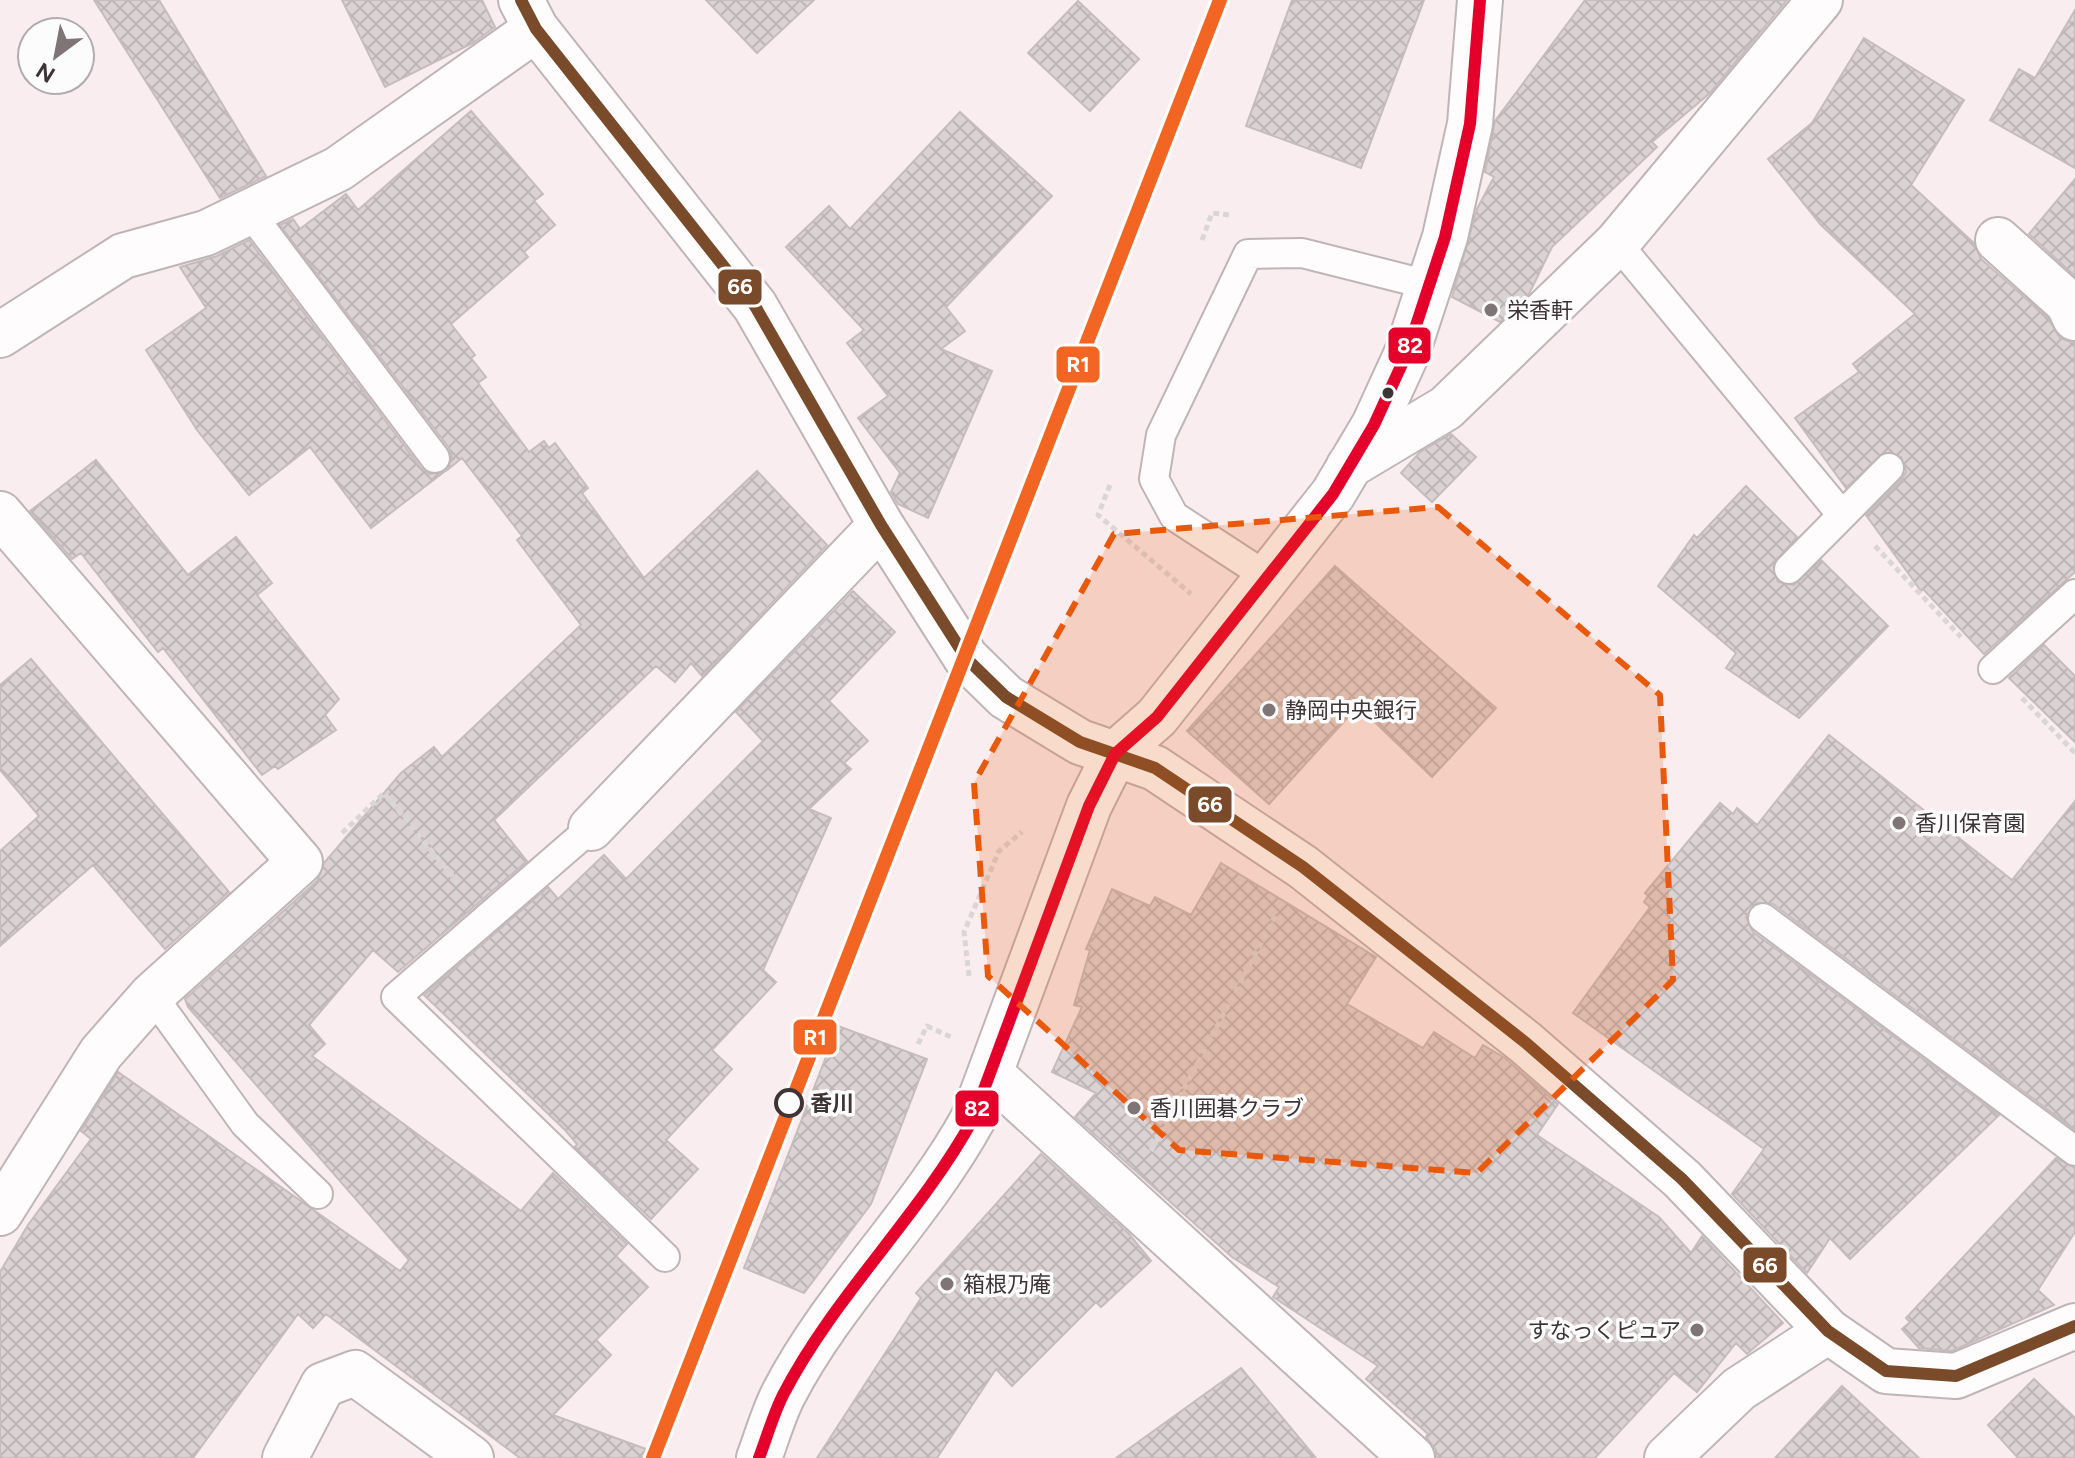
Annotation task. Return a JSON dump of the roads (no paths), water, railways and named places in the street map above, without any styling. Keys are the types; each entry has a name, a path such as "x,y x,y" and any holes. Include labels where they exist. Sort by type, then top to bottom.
{"street":[{"path":"759,1458 783,1396 814,1344 949,1161 992,1075 1089,806 1115,754 1157,717 1333,494 1374,425 1407,353 1445,237 1470,124 1480,0"},
{"path":"1349,466 1446,408 1617,243 1820,0"},
{"path":"0,335 123,256 206,233 251,214 338,169 528,15 755,306 881,525 966,658 1006,697 1080,742 1155,768 1303,867 1526,1043 1682,1179 1828,1331 1886,1371 1956,1376 2075,1326"},
{"path":"1998,240 2068,303 2075,318"},
{"path":"0,514 300,862 152,995 101,1053 0,1213"},
{"path":"591,828 881,525"},
{"path":"992,1075 1412,1458"},
{"path":"1667,1458 1739,1389 1828,1331"},
{"path":"285,1458 323,1385 355,1373 471,1458"}],"lane":[{"path":"251,214 435,458"},
{"path":"1617,243 1842,515"},
{"path":"1266,576 1174,516 1154,479 1161,435 1248,254 1302,253 1429,285"},
{"path":"1789,569 1889,468"},
{"path":"1993,669 2075,594"},
{"path":"591,828 396,997 665,1257"},
{"path":"1763,918 2075,1151"},
{"path":"152,995 245,1124 318,1194"}],"place":[{"name":"栄香軒","path":"1491,310"},
{"name":"静岡中央銀行","path":"1269,710"},
{"name":"香川保育園","path":"1899,823"},
{"name":"香川","path":"789,1103"},
{"name":"香川囲碁クラブ","path":"1134,1108"},
{"name":"箱根乃庵","path":"947,1284"},
{"name":"すなっくピュア","path":"1697,1330"}]}
